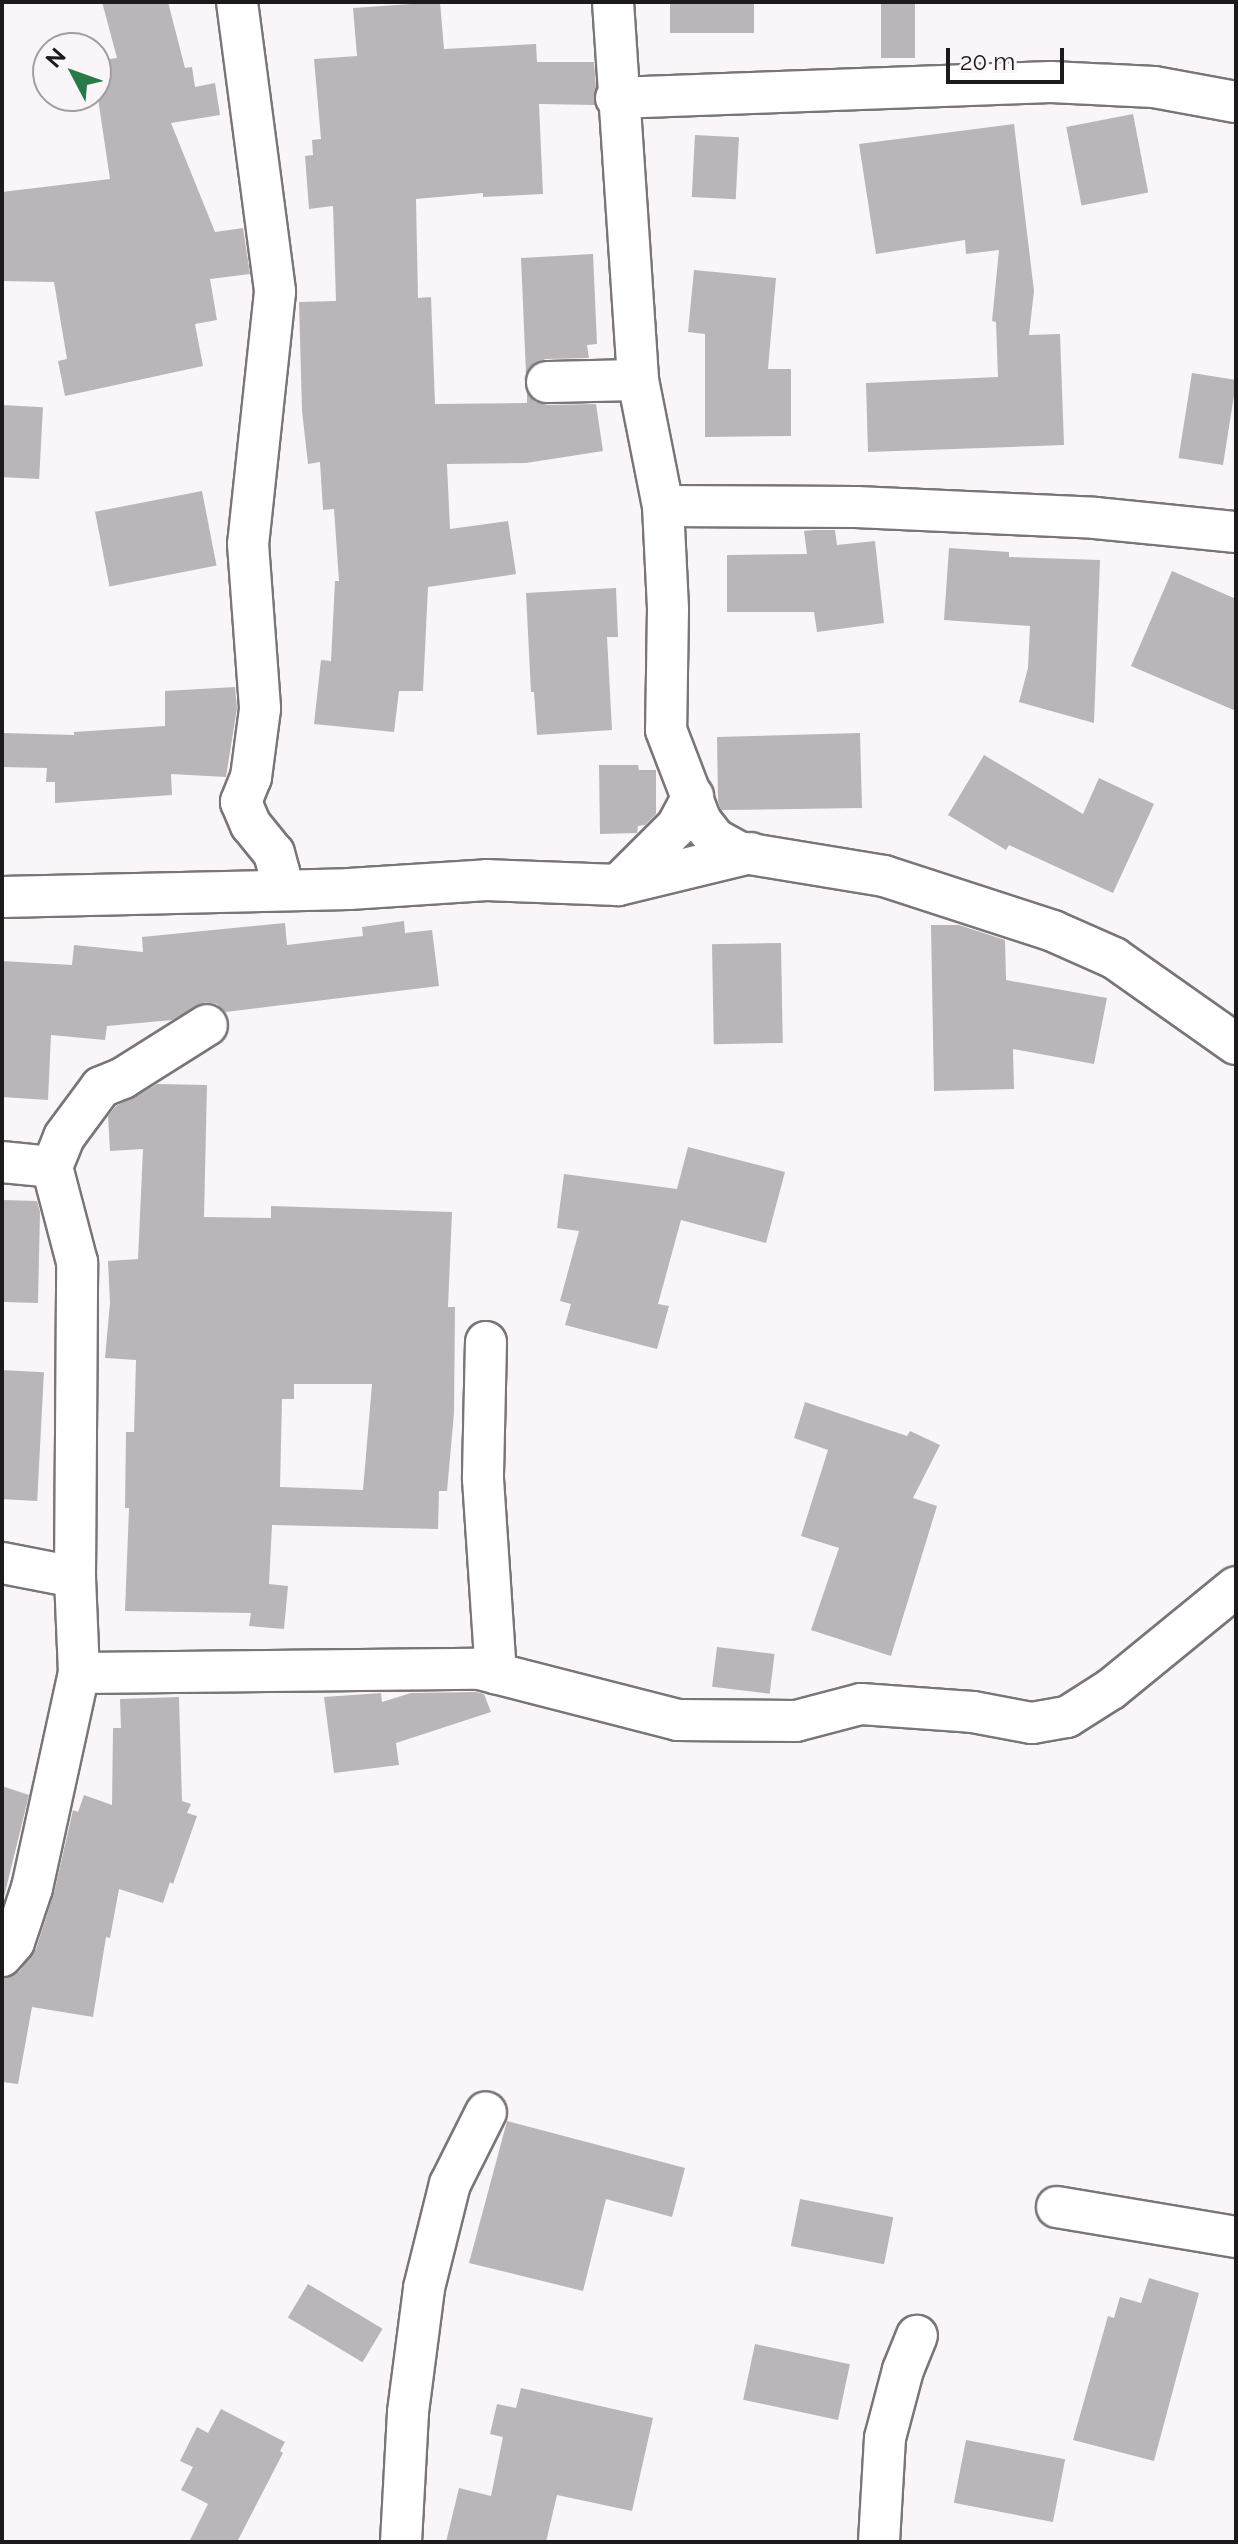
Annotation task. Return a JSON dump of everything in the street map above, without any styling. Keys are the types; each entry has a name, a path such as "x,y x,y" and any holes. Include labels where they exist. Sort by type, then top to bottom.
{"street":[{"path":"237,2 275,292 248,544 260,709 251,777 241,802 251,825 274,853 279,872 276,890"},
{"path":"613,2 616,98 638,380 663,506 668,609 666,730 701,821 715,839 738,852 884,876 1053,931 1114,958 1231,1029"},
{"path":"616,98 1051,82 1154,87 1236,102"},
{"path":"547,382 638,380"},
{"path":"663,506 856,507 1095,518 1236,532"},
{"path":"618,885 677,826 693,796"},
{"path":"2,897 276,890 487,880 618,885 750,853"},
{"path":"2,1956 14,1942 32,1888 79,1673 75,1577 77,1262 52,1167 64,1137 101,1087 123,1078 207,1025"},
{"path":"2,1162 52,1167"},
{"path":"486,1342 483,1479 496,1674"},
{"path":"2,1563 75,1577"},
{"path":"79,1673 479,1669 678,1720 796,1721 861,1704 973,1712 1032,1723 1067,1717 1111,1689 1236,1587"},
{"path":"401,2542 408,2412 424,2288 450,2184 486,2112"},
{"path":"1057,2207 1236,2237"},
{"path":"879,2542 885,2438 903,2370 917,2336"}],"building":[{"path":"102,2 168,2 185,68 192,67 195,87 215,83 220,115 171,123 215,232 243,228 250,274 210,279 217,320 195,324 203,366 65,396 58,361 67,359 54,282 2,281 2,192 110,179 100,112 112,112 112,59 117,58"},
{"path":"440,2 444,49 536,44 537,62 594,62 596,88 595,105 539,104 543,194 483,197 483,193 416,199 418,298 431,297 435,404 527,403 527,392 535,402 547,405 596,404 603,451 526,463 447,464 450,529 508,521 516,574 428,587 423,691 399,691 394,732 314,724 321,660 331,661 335,581 339,581 334,509 323,510 320,462 308,464 302,411 299,302 336,301 333,206 309,209 305,156 313,155 312,140 321,139 314,59 357,56 353,8"},
{"path":"670,2 754,2 754,33 670,33"},
{"path":"881,2 915,2 915,58 881,58"},
{"path":"1133,114 1148,193 1082,206 1066,127"},
{"path":"1014,124 1034,291 1029,335 1060,334 1064,445 868,452 866,383 998,377 996,322 992,321 999,250 966,254 965,240 876,254 859,144"},
{"path":"695,135 739,137 736,199 692,197"},
{"path":"593,254 597,344 587,345 589,358 546,359 534,363 526,374 521,258"},
{"path":"694,270 776,278 768,369 791,369 791,436 705,437 705,334 688,332"},
{"path":"1192,373 1236,380 1223,465 1179,458"},
{"path":"2,405 43,407 39,479 2,477"},
{"path":"202,491 217,566 110,586 95,512"},
{"path":"835,530 837,545 875,541 884,623 817,632 814,612 727,612 727,555 807,554 804,531"},
{"path":"949,548 1009,552 1009,557 1100,560 1094,723 1019,702 1028,668 1030,626 944,620"},
{"path":"1172,571 1236,599 1236,711 1131,666"},
{"path":"616,588 618,637 607,637 612,730 537,735 534,692 531,692 526,593"},
{"path":"235,687 237,708 226,777 171,774 172,795 55,803 55,782 46,782 47,768 2,767 2,733 74,735 74,732 165,726 165,691"},
{"path":"860,733 862,808 721,810 718,801 717,737"},
{"path":"984,755 1083,814 1099,778 1154,804 1113,893 1009,845 1006,850 948,815"},
{"path":"599,765 638,765 639,770 656,770 656,814 645,825 638,826 637,833 600,834"},
{"path":"404,921 405,933 432,930 439,986 226,1012 217,1004 205,1002 172,1020 107,1026 105,1040 51,1035 48,1100 2,1097 2,961 72,965 74,945 143,952 142,937 285,923 287,945 363,936 362,927"},
{"path":"931,925 959,925 1005,940 1006,980 1107,998 1094,1064 1013,1049 1014,1089 934,1091"},
{"path":"781,943 783,1043 714,1044 712,944"},
{"path":"157,1084 207,1085 204,1217 271,1218 271,1206 452,1212 448,1307 455,1307 454,1413 447,1491 439,1491 438,1529 272,1525 269,1584 288,1586 284,1629 249,1626 251,1613 125,1611 129,1508 125,1508 126,1432 134,1432 136,1360 105,1358 110,1303 108,1261 138,1259 143,1149 110,1151 108,1116 116,1106","holes":["294,1384 372,1384 363,1490 280,1487 282,1399 294,1399"]},
{"path":"688,1147 785,1172 766,1243 681,1220 658,1304 669,1306 657,1349 565,1325 571,1304 560,1301 579,1231 557,1228 564,1174 677,1189"},
{"path":"2,1200 37,1201 40,1212 38,1303 2,1302"},
{"path":"2,1370 44,1372 37,1501 2,1499"},
{"path":"805,1402 907,1436 910,1431 940,1445 913,1498 937,1506 891,1656 811,1630 839,1548 801,1536 828,1450 794,1438"},
{"path":"717,1647 775,1654 770,1694 712,1687"},
{"path":"381,1693 382,1702 411,1693 484,1694 491,1712 396,1743 399,1765 334,1773 324,1697"},
{"path":"179,1697 182,1801 191,1804 187,1813 197,1816 173,1884 170,1882 163,1903 119,1889 110,1938 106,1937 93,2017 32,2007 18,2084 2,2082 2,1978 19,1972 36,1949 54,1893 73,1810 78,1812 84,1795 112,1805 113,1728 121,1728 120,1699"},
{"path":"2,1786 29,1795 2,1905"},
{"path":"507,2121 685,2168 672,2217 606,2199 583,2291 469,2263"},
{"path":"800,2199 893,2217 884,2264 791,2246"},
{"path":"1149,2278 1199,2293 1154,2461 1073,2440 1108,2316 1114,2318 1120,2297 1141,2303"},
{"path":"308,2284 383,2329 362,2362 288,2317"},
{"path":"755,2344 850,2364 838,2420 743,2400"},
{"path":"521,2388 653,2418 632,2511 557,2495 546,2542 446,2542 459,2488 491,2496 503,2437 490,2434 497,2404 516,2408"},
{"path":"221,2409 285,2442 280,2451 283,2453 237,2542 189,2542 208,2504 181,2490 193,2467 180,2461 197,2427 208,2433"},
{"path":"966,2440 1065,2459 1053,2522 954,2503"}]}
